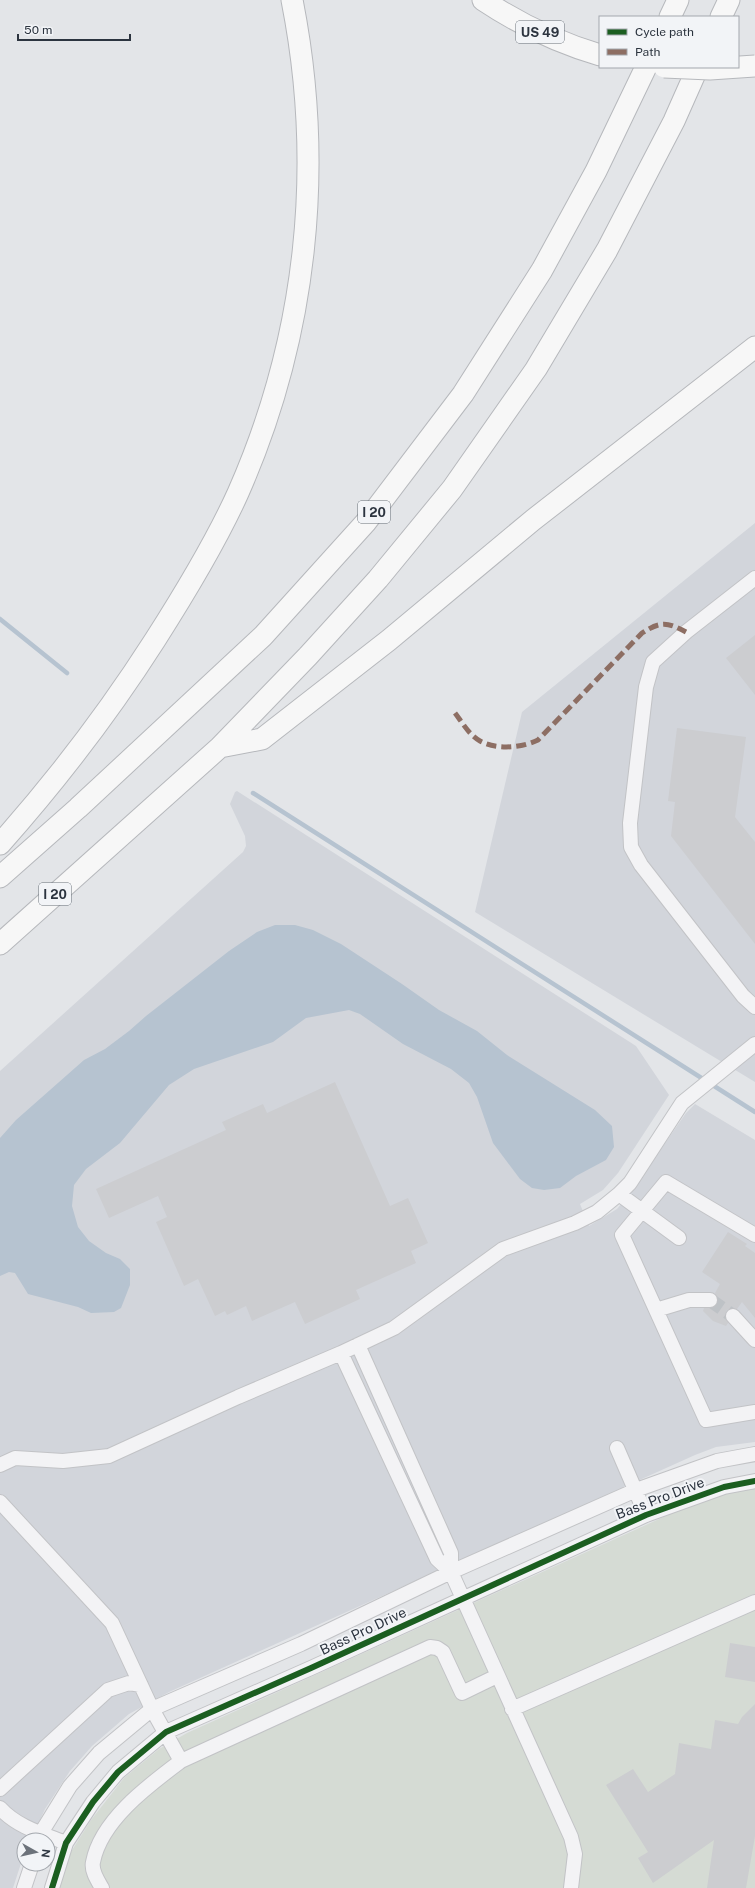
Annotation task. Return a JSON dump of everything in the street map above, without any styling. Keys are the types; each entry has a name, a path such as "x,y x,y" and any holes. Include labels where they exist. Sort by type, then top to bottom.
{"highway":[{"path":"0,844 59,775 96,727 171,615 221,527 237,495 265,424 286,356 298,301 304,254 308,199 306,95 292,0"},
{"name":"US 49","path":"483,0 536,30 569,45 599,55"},
{"path":"670,16 678,0"},
{"path":"721,16 729,0"},
{"path":"739,67 755,66"},
{"name":"I 20","path":"0,877 78,808 263,636 366,522 462,394 542,270 596,171 646,68"},
{"path":"687,68 725,68"},
{"name":"I 20","path":"0,944 220,747 308,656 378,579 452,489 536,369 607,250 674,121 698,68"},
{"path":"220,747 262,739 389,640 532,520 755,347"}],"street":[{"path":"755,578 686,632 653,662 646,687 630,823 631,847 641,865 743,996 755,1007"},
{"path":"0,1465 15,1458 63,1461 110,1456 394,1328 502,1249 575,1223 597,1212 630,1183 682,1103 753,1046"},
{"path":"755,1235 666,1182 622,1235 706,1420 755,1412"},
{"path":"619,1194 679,1238"},
{"path":"656,1310 689,1300 710,1300"},
{"path":"733,1316 755,1340"},
{"path":"358,1345 451,1553 451,1572 462,1598 570,1837 575,1854 571,1888"},
{"path":"341,1353 436,1559 451,1572"},
{"path":"617,1448 646,1515"},
{"name":"Bass Pro Drive","path":"43,1832 70,1786 94,1759 152,1709 301,1644 451,1572 636,1490 717,1461 755,1454"},
{"name":"Bass Pro Drive","path":"52,1888 66,1843 93,1802 118,1772 166,1732 311,1668 646,1515 724,1487 755,1481"},
{"path":"0,1502 112,1623 152,1709 181,1761"},
{"path":"512,1709 755,1602"},
{"path":"102,1888 94,1870 93,1863 102,1839 113,1823 145,1788 181,1761 430,1647 437,1648 443,1652 462,1693 497,1676"},
{"path":"0,1789 108,1690 129,1683 141,1685"},
{"path":"0,1808 7,1816 33,1832"},
{"path":"56,1841 66,1843"},
{"path":"24,1888 29,1872"}],"shaded area":[{"path":"755,523 755,1082 475,912 522,712"},
{"path":"237,791 636,1046 669,1095 618,1173 603,1190 580,1204 589,1226 617,1209 632,1191 686,1113 695,1104 755,1140 755,1442 716,1447 695,1455 169,1692 129,1714 92,1746 70,1771 45,1809 35,1832 16,1832 16,1872 18,1872 13,1888 0,1888 0,1071 243,852 246,846 245,836 230,804 235,792"},
{"path":"755,1488 755,1888 59,1888 69,1855 91,1820 124,1778 159,1749 187,1733 690,1505 730,1491"}],"water":[{"path":"275,925 295,925 313,930 341,944 439,1010 477,1031 507,1055 595,1110 612,1126 614,1147 606,1160 576,1176 560,1188 544,1190 532,1188 520,1179 493,1143 477,1097 469,1083 451,1069 403,1044 360,1014 349,1010 306,1018 273,1042 194,1069 169,1085 120,1143 86,1169 74,1185 72,1206 78,1227 89,1241 106,1253 120,1259 130,1269 130,1285 121,1308 114,1312 91,1313 78,1307 28,1294 15,1273 9,1272 0,1276 0,1138 16,1120 84,1060 105,1049 129,1031 229,951 257,932"}],"building":[{"path":"755,635 755,695 726,658"},
{"path":"677,728 746,737 735,817 755,842 755,944 671,836 675,802 668,801"},
{"path":"335,1082 390,1206 408,1198 428,1243 411,1251 416,1263 356,1290 360,1299 305,1324 295,1302 252,1321 246,1306 227,1315 225,1311 215,1316 198,1279 184,1286 156,1222 167,1217 158,1196 109,1218 96,1189 226,1130 222,1122 263,1104 267,1113"},
{"path":"728,1232 747,1244 745,1246 755,1253 755,1318 742,1302 737,1309 732,1308 727,1310 725,1314 728,1323 726,1326 713,1321 703,1311 704,1308 714,1308 717,1305 718,1300 715,1293 720,1284 702,1272"},
{"path":"730,1643 755,1647 755,1682 725,1677"},
{"path":"755,1704 755,1836 746,1888 707,1888 714,1840 653,1883 638,1858 648,1852 606,1785 633,1769 648,1792 675,1774 679,1743 711,1749 715,1720 738,1724 742,1717"}],"waterway":[{"path":"0,619 67,673"},
{"path":"253,793 755,1112"}],"tunnel":[{"path":"710,1300 733,1316"}],"marked path":[{"path":"455,713 472,735 487,744 509,747 531,743 538,740 642,633 654,626 664,624 674,626 686,632"}],"cycle path":[{"path":"52,1888 66,1843 93,1802 118,1772 166,1732 311,1668 646,1515 724,1487 755,1481"}]}
